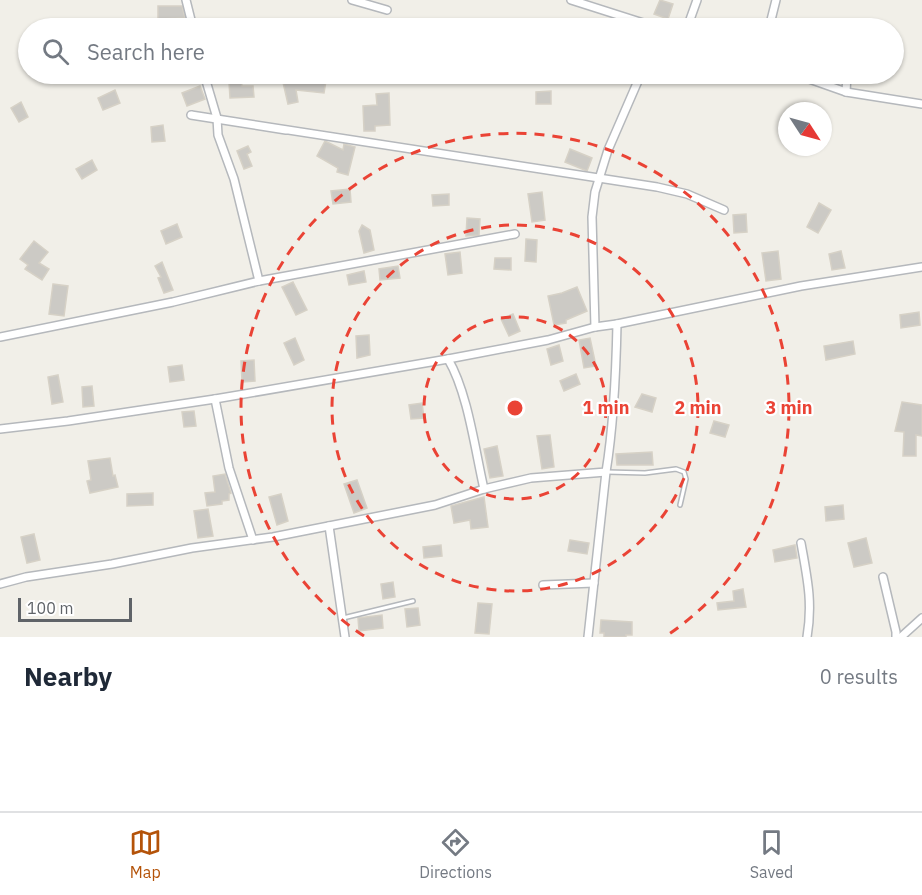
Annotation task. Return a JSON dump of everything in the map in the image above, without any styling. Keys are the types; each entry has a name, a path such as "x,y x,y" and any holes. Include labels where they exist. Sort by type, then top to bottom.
{"street":[{"path":"186,0 190,18"},
{"path":"352,0 387,10"},
{"path":"571,0 628,18"},
{"path":"691,18 697,0"},
{"path":"772,18 776,0"},
{"path":"207,84 217,118 218,135 234,180 259,281"},
{"path":"596,327 592,217 598,177 623,111 636,84"},
{"path":"823,84 846,92 922,104"},
{"path":"846,84 846,92"},
{"path":"191,115 217,118"},
{"path":"191,115 598,177 687,194 724,210"},
{"path":"191,115 286,130"},
{"path":"0,337 173,302 259,281 515,234"},
{"path":"0,429 215,399 448,359 801,286 922,267"},
{"path":"588,637 606,472 612,438 617,324"},
{"path":"448,359 455,370 483,489"},
{"path":"215,399 229,468 253,540"},
{"path":"0,584 26,577 112,564 192,548 253,540 435,505 483,489 531,478 606,472"},
{"path":"329,526 345,637"},
{"path":"801,543 810,591 811,615 807,637"},
{"path":"883,577 896,637"},
{"path":"543,585 594,583"},
{"path":"901,637 922,618"}],"lane":[{"path":"606,472 645,473 676,469 684,472 686,479 680,505"},
{"path":"344,618 413,601"}],"building":[{"path":"660,0 673,4 668,18 654,14"},
{"path":"158,6 182,6 185,18 158,18"},
{"path":"229,84 253,86 254,97 230,98"},
{"path":"283,84 326,84 324,93 296,90 298,102 288,104"},
{"path":"200,86 205,99 187,106 182,93"},
{"path":"115,90 120,103 103,110 98,98"},
{"path":"551,91 551,104 536,104 536,92"},
{"path":"389,93 390,125 375,126 375,131 364,131 363,106 377,105 376,94"},
{"path":"21,102 28,117 19,122 11,108"},
{"path":"163,125 165,141 152,142 151,127"},
{"path":"325,141 343,150 344,144 355,147 348,175 337,172 338,168 317,156"},
{"path":"248,146 251,152 247,154 252,166 244,169 237,151"},
{"path":"570,149 592,158 587,171 565,162"},
{"path":"92,160 97,170 82,179 76,169"},
{"path":"350,189 351,202 333,204 331,191"},
{"path":"542,192 545,220 532,222 528,194"},
{"path":"449,194 449,205 433,206 432,195"},
{"path":"819,203 831,210 818,233 807,227"},
{"path":"746,214 747,232 734,233 733,215"},
{"path":"467,218 480,219 479,235 466,236"},
{"path":"177,224 182,237 166,244 161,231"},
{"path":"362,225 370,230 374,250 364,253 359,231"},
{"path":"526,239 537,240 536,262 525,261"},
{"path":"34,241 48,252 39,263 49,269 42,280 25,269 28,265 20,259"},
{"path":"778,251 781,279 766,281 762,253"},
{"path":"841,251 845,268 832,270 829,254"},
{"path":"460,252 462,273 448,275 445,254"},
{"path":"495,258 511,258 511,270 494,269"},
{"path":"162,262 173,290 164,293 158,278 161,277 155,266"},
{"path":"398,266 400,278 380,280 379,269"},
{"path":"364,271 366,282 349,285 347,275"},
{"path":"293,282 307,310 296,315 282,287"},
{"path":"53,284 68,286 64,316 49,314"},
{"path":"577,287 587,311 566,320 566,323 554,325 548,296"},
{"path":"919,312 920,325 901,328 900,315"},
{"path":"513,314 520,331 509,336 501,319"},
{"path":"369,335 370,355 357,358 356,336"},
{"path":"295,338 304,360 294,365 284,343"},
{"path":"590,338 596,366 584,368 579,340"},
{"path":"853,341 855,354 826,360 824,346"},
{"path":"559,345 563,361 551,365 547,349"},
{"path":"254,360 255,381 242,382 241,361"},
{"path":"182,365 184,380 170,382 168,367"},
{"path":"576,374 580,384 564,391 560,381"},
{"path":"58,375 63,402 52,404 48,377"},
{"path":"92,386 94,406 83,407 82,387"},
{"path":"642,394 656,398 652,412 635,407"},
{"path":"902,402 922,405 922,436 916,435 916,456 903,456 904,432 895,431"},
{"path":"422,403 424,418 411,419 409,405"},
{"path":"194,411 196,426 184,427 182,412"},
{"path":"714,421 729,425 725,437 710,433"},
{"path":"550,435 554,467 542,469 537,436"},
{"path":"497,446 503,476 490,478 484,449"},
{"path":"652,452 653,465 617,465 616,454"},
{"path":"110,458 113,476 115,475 118,487 90,493 87,481 91,480 88,461"},
{"path":"225,474 231,493 229,500 222,501 222,504 207,506 205,493 215,492 213,476"},
{"path":"357,480 367,508 354,513 344,484"},
{"path":"153,493 153,505 127,506 127,494"},
{"path":"281,494 288,521 277,525 269,497"},
{"path":"484,497 488,527 471,529 470,520 454,523 451,506"},
{"path":"843,505 844,519 826,521 825,507"},
{"path":"208,509 213,536 198,538 194,511"},
{"path":"34,534 40,560 27,563 21,537"},
{"path":"866,538 872,563 854,567 848,543"},
{"path":"570,540 589,543 587,554 568,551"},
{"path":"441,545 442,556 424,558 423,547"},
{"path":"795,545 797,558 775,562 773,550"},
{"path":"393,582 395,597 383,599 381,584"},
{"path":"743,589 746,607 718,610 717,603 734,601 733,591"},
{"path":"478,603 492,604 489,634 475,633"},
{"path":"418,608 420,625 407,627 405,609"},
{"path":"382,615 383,628 359,631 358,618"},
{"path":"601,620 632,622 632,635 604,637 604,633 600,633"}]}
